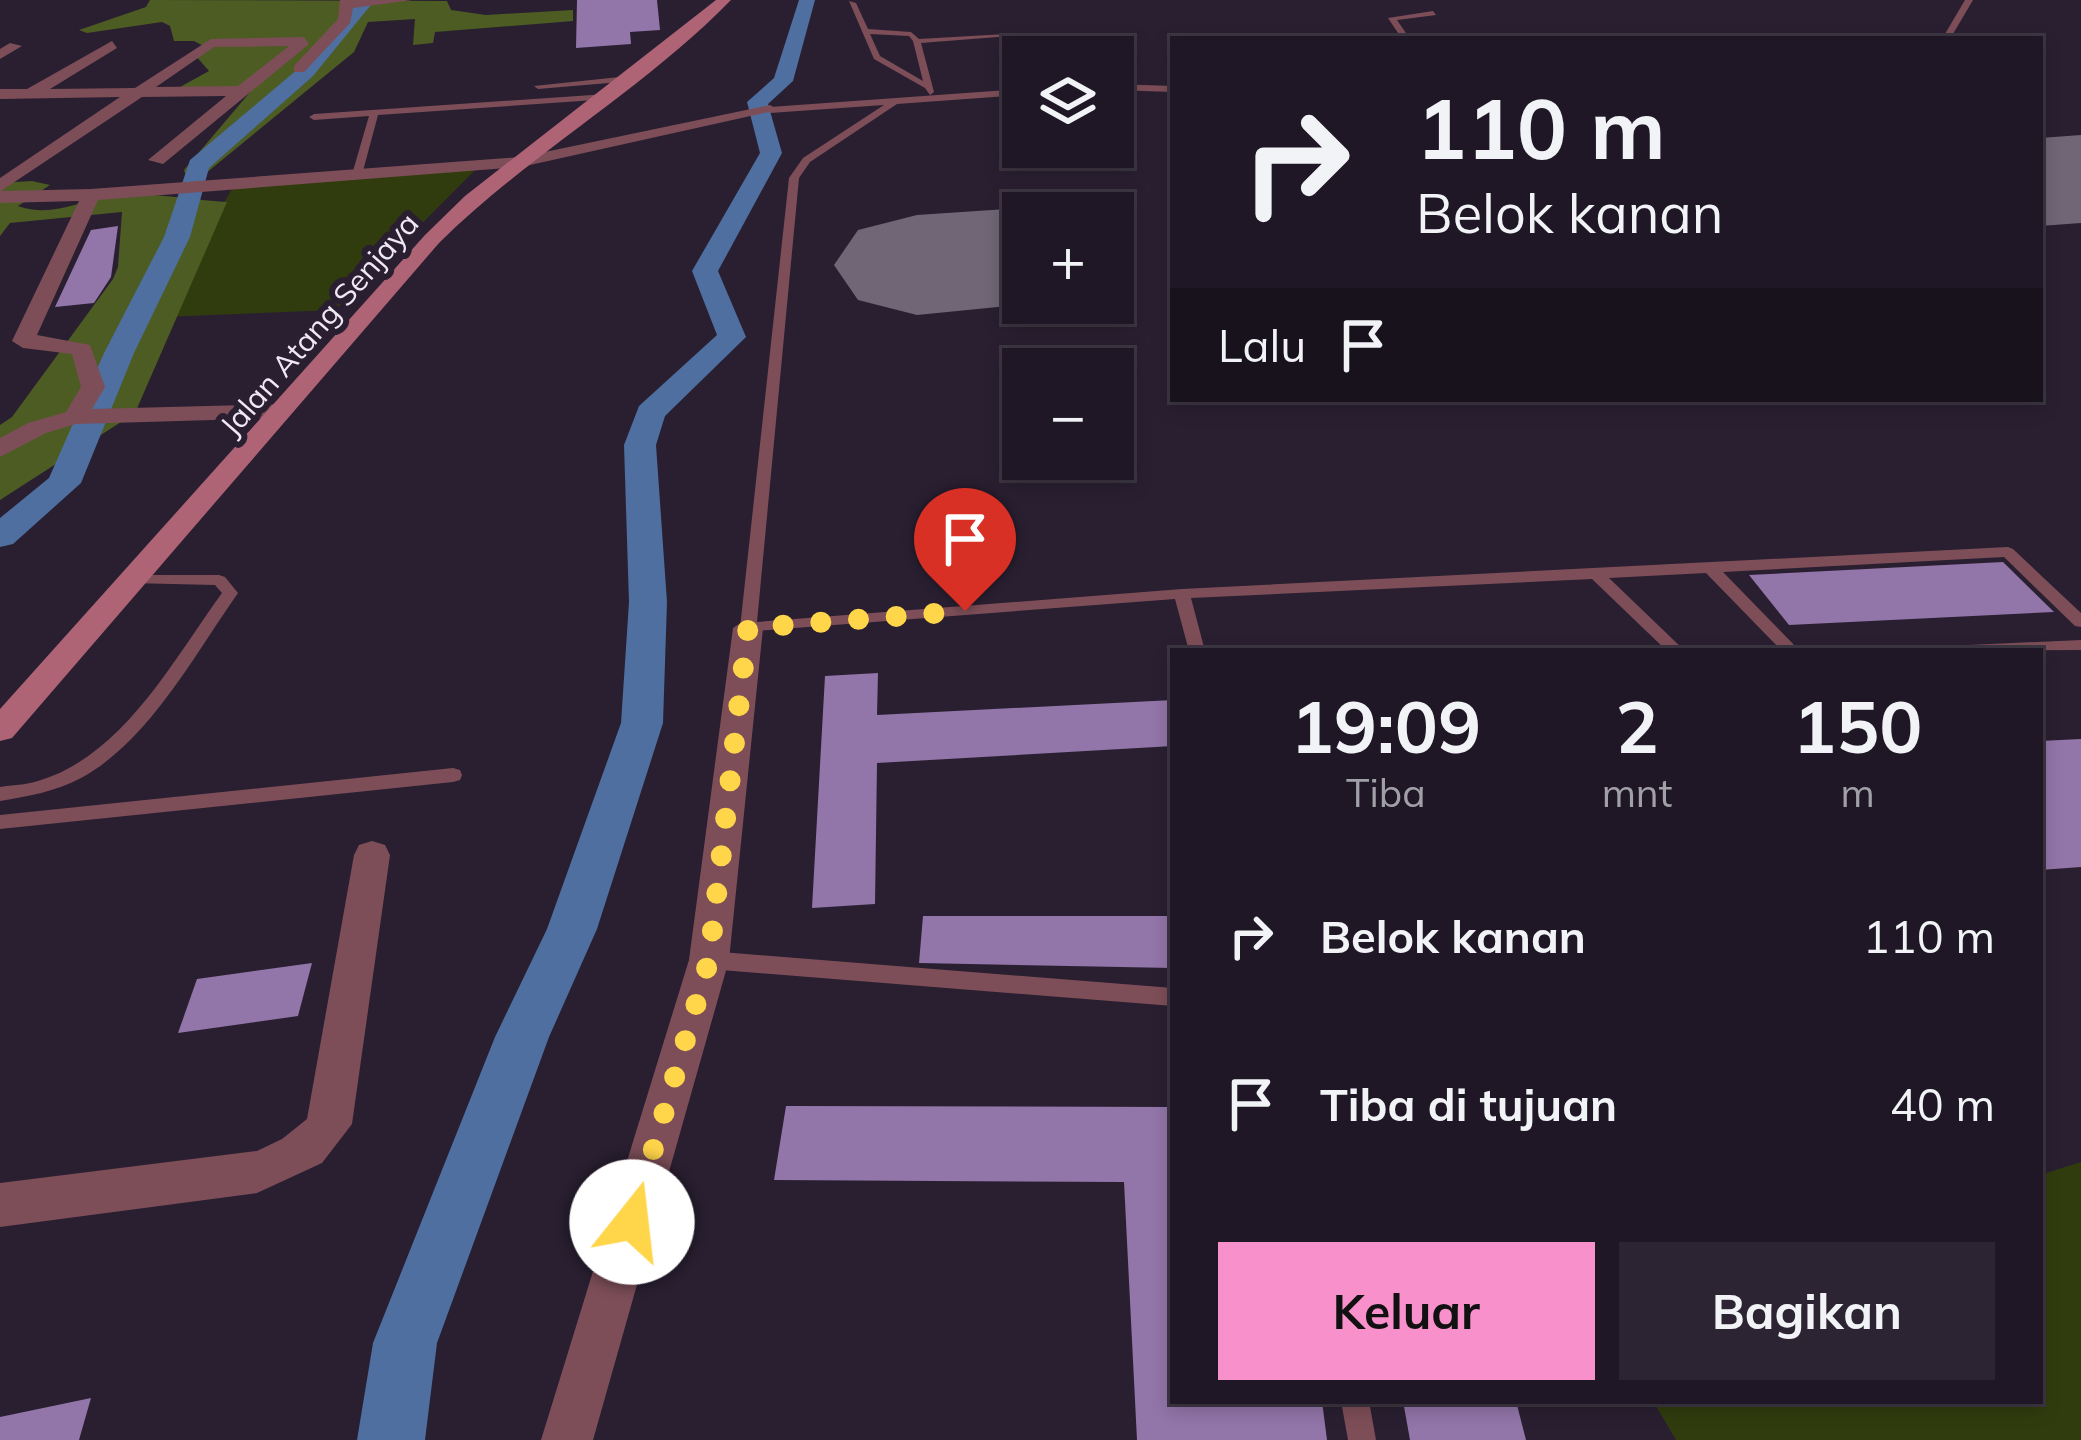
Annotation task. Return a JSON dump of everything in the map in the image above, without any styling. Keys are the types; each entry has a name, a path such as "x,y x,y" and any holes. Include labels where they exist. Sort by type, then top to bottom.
{"main road":[{"name":"Jalan Atang Senjaya","path":"0,730 431,239 724,0"}],"street":[{"path":"177,177 296,72 345,20 349,2 405,0"},
{"path":"0,186 211,43 304,41 157,160"},
{"path":"0,112 112,44"},
{"path":"0,94 244,91"},
{"path":"0,197 91,195 177,177 250,181 520,162 770,110"},
{"path":"0,166 29,166"},
{"path":"80,416 93,387 82,350 23,341 91,195"},
{"path":"0,449 37,428 80,416 283,411"},
{"path":"567,1440 709,960 748,628"},
{"path":"0,1205 257,1172 294,1158 316,1143 330,1124 372,855"}],"lane":[{"path":"1948,36 1969,0"},
{"path":"852,3 877,57 929,92"},
{"path":"1404,36 1392,18 1433,13"},
{"path":"866,31 905,32 917,41 929,92"},
{"path":"917,41 1002,36"},
{"path":"538,86 629,79"},
{"path":"1134,88 1170,89"},
{"path":"770,110 895,102 929,92 1002,92"},
{"path":"314,118 608,97"},
{"path":"895,102 806,160 794,178 748,628 1182,594 2008,552 2081,622"},
{"path":"358,171 374,113"},
{"path":"1710,568 1789,648"},
{"path":"1596,574 1675,648"},
{"path":"0,794 30,793 67,782 118,744 230,593 219,580 136,580"},
{"path":"1182,594 1196,648"},
{"path":"2014,648 2081,645"},
{"path":"0,823 452,775"},
{"path":"709,960 1170,997"},
{"path":"1356,1404 1362,1440"}],"green space":[{"path":"150,0 447,1 451,10 486,15 573,10 573,21 435,32 433,43 413,45 415,19 368,22 354,52 189,187 184,170 251,91 171,92 209,71 195,55 209,49 194,41 174,41 170,26 162,22 87,33 79,30 146,7"},
{"path":"478,167 336,310 161,317 235,183"},
{"path":"0,183 50,185 18,206 54,209 125,195 227,202 135,413 0,500 0,425 12,417 118,267 122,212 10,223 0,236"},
{"path":"2081,1162 2081,1440 1676,1440 1655,1404 2043,1404 2043,1174"}],"building":[{"path":"577,0 657,0 660,30 630,32 631,44 576,48"},
{"path":"118,226 111,277 94,303 55,307 91,230"},
{"path":"2003,562 2054,612 1789,625 1749,575"},
{"path":"878,673 877,715 1170,700 1170,746 877,763 875,904 812,908 825,676"},
{"path":"2081,739 2081,867 2043,870 2043,741"},
{"path":"923,916 1170,916 1170,968 919,963"},
{"path":"312,963 298,1016 178,1033 197,979"},
{"path":"786,1106 1170,1107 1170,1404 1322,1404 1327,1440 1137,1440 1124,1182 774,1180"},
{"path":"91,1398 79,1440 0,1440 0,1417"},
{"path":"1404,1404 1517,1404 1526,1440 1410,1440"}],"waterway":[{"path":"0,536 64,483 119,353 177,237 198,165 306,72 367,0"},
{"path":"391,1440 405,1343 522,1037 572,929 642,723 648,602 640,445 650,413 732,337 705,271 771,153 757,102 783,81 807,0"}],"runway":[{"path":"2043,182 2081,179"},
{"path":"917,265 1002,259"}],"route":[{"path":"632,1222 709,960 748,628 965,611"}]}
